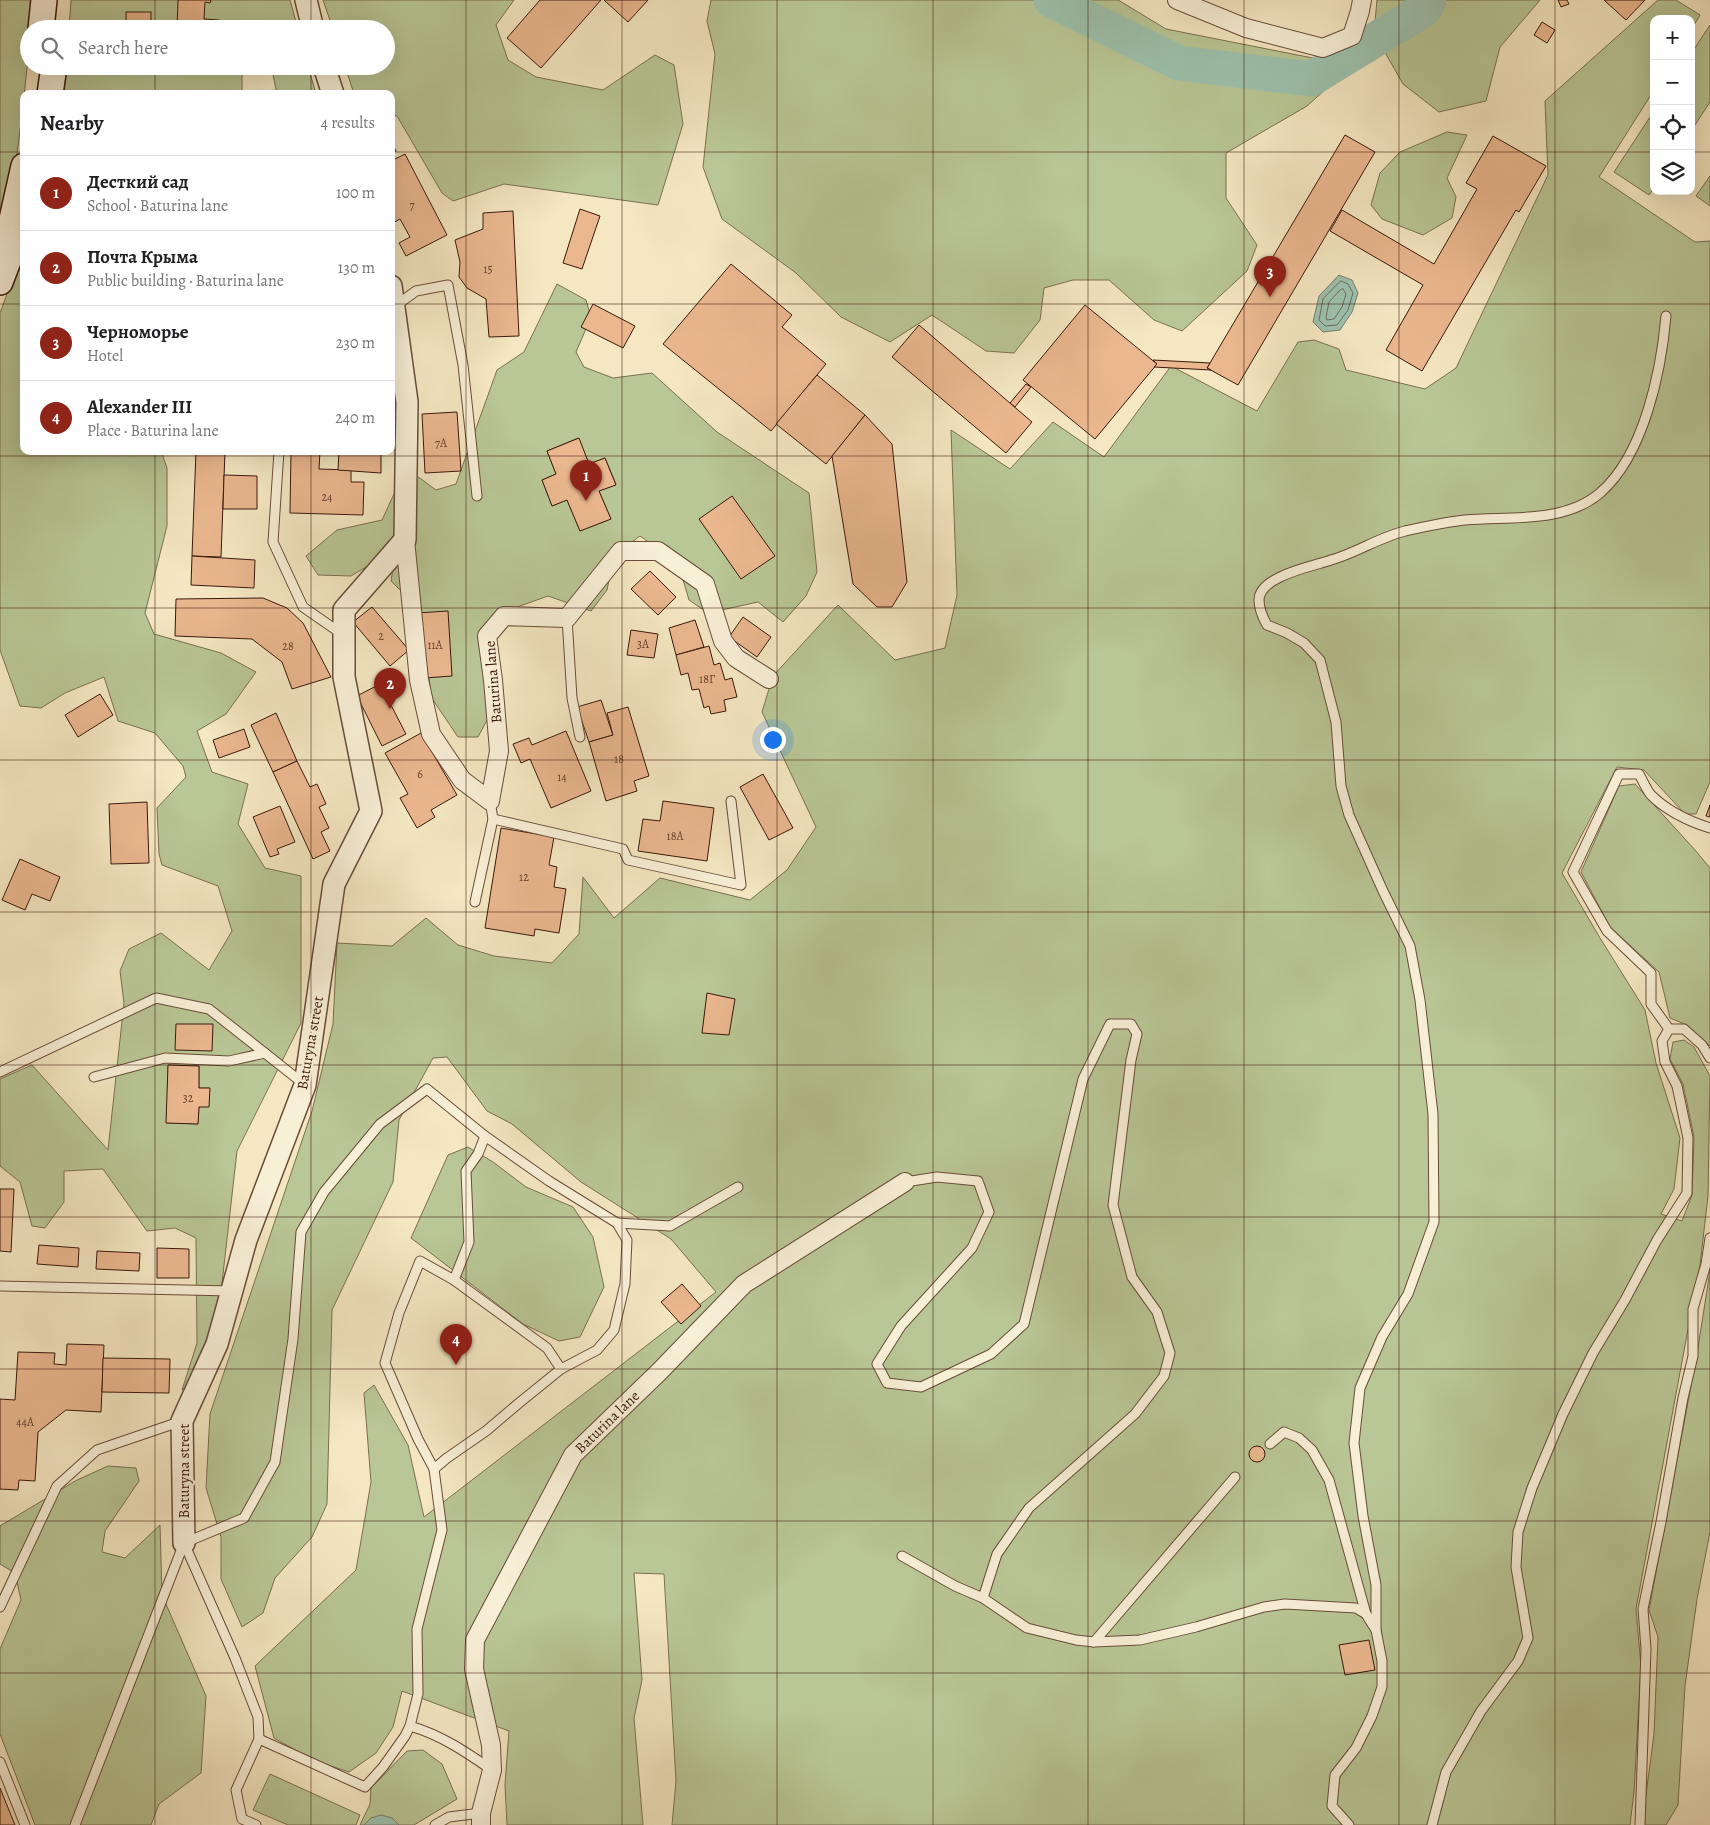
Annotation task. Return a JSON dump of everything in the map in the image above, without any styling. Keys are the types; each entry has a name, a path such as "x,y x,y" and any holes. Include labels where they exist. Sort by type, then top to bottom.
{"main road":[{"path":"42,20 44,0"},
{"path":"57,0 57,20"},
{"path":"38,90 39,75"},
{"path":"51,90 53,75"},
{"path":"0,254 8,237 20,184"},
{"path":"0,282 15,244 20,224"}],"street":[{"path":"306,0 312,20"},
{"path":"1177,0 1246,28 1323,48 1352,36 1362,0"},
{"path":"327,75 332,90"},
{"path":"395,321 407,402 405,540 419,680 431,734 462,780 490,801"},
{"name":"Baturyna street","path":"184,1543 182,1421 217,1344 246,1240 305,1085 334,884 372,811 344,677 344,610 405,540"},
{"path":"568,618 620,551 658,551 705,584 723,641 736,658 769,679"},
{"name":"Baturina lane","path":"490,801 499,751 487,636 504,616 568,618"},
{"name":"Baturina lane","path":"481,1819 492,1770 491,1746 474,1669 475,1640 573,1454 659,1372 744,1284 905,1182"}],"lane":[{"path":"395,306 416,291 448,285 463,365 477,496"},
{"path":"1349,1825 1332,1806 1335,1775 1356,1748 1372,1716 1382,1687 1382,1661 1376,1630 1376,1585 1363,1516 1354,1443 1360,1388 1382,1337 1408,1294 1434,1222 1433,1114 1420,1000 1410,946 1383,891 1350,814 1341,786 1336,722 1320,660 1304,643 1287,633 1267,625 1263,619 1259,598 1264,588 1289,572 1333,560 1403,532 1464,520 1523,518 1572,510 1599,494 1617,476 1632,450 1654,388 1663,350 1666,316"},
{"path":"279,455 273,542 303,606 344,636"},
{"path":"568,618 572,698 580,737"},
{"path":"1669,1029 1651,1004 1651,973 1607,931 1573,872 1618,774 1639,774 1650,794 1670,810 1685,820 1710,828"},
{"path":"475,902 494,819 490,801"},
{"path":"494,819 623,849 628,860 741,885 731,801"},
{"path":"0,1072 156,998 209,1009 305,1085"},
{"path":"905,1182 937,1177 978,1181 989,1212 972,1248 901,1326 877,1364 887,1383 921,1387 991,1354 1024,1324 1083,1080 1110,1024 1131,1024 1137,1034 1131,1060 1112,1205 1132,1277 1158,1312 1170,1353 1164,1376 1135,1414 1028,1508 997,1554 983,1598"},
{"path":"1669,1029 1684,1029 1702,1045 1710,1058"},
{"path":"1432,1825 1446,1772 1481,1711 1518,1661 1528,1638 1516,1567 1518,1532 1532,1488 1563,1414 1593,1353 1625,1300 1657,1240 1687,1193 1688,1138 1677,1086 1665,1062 1662,1041 1669,1029"},
{"path":"94,1077 165,1058 229,1061 265,1053"},
{"path":"256,1825 242,1819 236,1790 259,1739 258,1717 235,1658 184,1543 244,1518 275,1462 293,1339 301,1232 324,1192 380,1124 427,1088 485,1136 549,1180 617,1223 627,1240 625,1284 614,1330 597,1350 561,1369 519,1402 486,1432 434,1469"},
{"path":"454,1280 469,1242 466,1171 478,1154 485,1136"},
{"path":"617,1223 670,1226 738,1187"},
{"path":"1640,1825 1646,1649 1643,1609 1693,1356 1693,1309 1706,1264 1710,1238"},
{"path":"259,1739 366,1787 405,1736 410,1726 418,1694 417,1629 442,1530 434,1469 418,1439 385,1363 399,1313 420,1262 454,1280 548,1348 561,1369"},
{"path":"0,1286 232,1291"},
{"path":"0,1607 57,1486 97,1450 182,1421"},
{"path":"1270,1444 1284,1432 1299,1438 1312,1450 1329,1480 1366,1614 1376,1630"},
{"path":"1094,1642 1234,1477"},
{"name":"Baturyna street","path":"75,1825 184,1543"},
{"path":"902,1556 956,1586 983,1598 1027,1628 1076,1640 1094,1642 1140,1640 1196,1627 1264,1607 1285,1604 1356,1608 1366,1614"},
{"path":"410,1726 428,1731 455,1745 492,1770"},
{"path":"0,1762 25,1825"},
{"path":"435,1825 450,1817 481,1819"}],"shaded area":[{"path":"0,0 33,0 30,20 20,20 20,75 26,75 25,90 20,90 20,130 10,210 0,230"},
{"path":"71,0 290,0 296,20 70,20"},
{"path":"323,0 514,0 496,25 508,60 536,77 603,90 655,55 674,65 683,124 658,205 504,184 453,201 442,193 395,115 395,90 353,90 348,75 395,75 395,20 330,20"},
{"path":"711,0 1118,0 1166,29 1338,63 1327,88 1307,106 1226,153 1226,198 1257,245 1247,271 1182,331 1154,320 1109,280 1073,280 1044,288 1040,320 1014,353 986,351 932,315 890,342 841,317 796,273 722,219 703,167 715,54 707,21"},
{"path":"1377,0 1540,0 1500,47 1486,101 1439,112 1403,84 1374,33"},
{"path":"1658,0 1676,0 1700,15 1695,23 1695,15 1650,15 1650,96 1599,177 1695,242 1710,241 1710,782 1696,814 1685,814 1644,770 1617,767 1562,873 1645,1010 1656,1063 1680,1138 1674,1189 1661,1214 1682,1221 1692,1195 1694,1137 1683,1084 1670,1059 1673,1042 1684,1040 1694,1047 1710,1076 1708,1196 1700,1265 1636,1609 1641,1666 1634,1792 1630,1825 672,1825 676,1781 664,1574 634,1573 642,1680 634,1718 643,1825 507,1825 505,1785 509,1731 402,1691 393,1727 376,1753 349,1772 313,1760 274,1738 255,1666 356,1570 371,1482 364,1393 374,1385 408,1445 424,1517 716,1292 671,1239 581,1182 512,1124 487,1111 447,1057 433,1058 399,1120 393,1182 332,1310 327,1504 312,1537 275,1578 263,1613 242,1627 221,1579 221,1537 206,1488 210,1414 312,1111 333,1024 337,943 392,946 426,918 458,945 494,956 552,963 579,934 583,877 614,918 660,878 750,900 787,870 816,827 762,712 773,676 838,605 895,660 945,648 957,595 951,430 1010,469 1053,422 1104,457 1171,366 1257,411 1298,342 1314,340 1339,349 1346,370 1425,389 1456,368 1548,175 1545,101"},
{"path":"1710,25 1710,102 1695,125 1695,60 1695,48"},
{"path":"65,75 242,75 242,90 64,90"},
{"path":"273,75 311,75 315,90 276,90"},
{"path":"1650,117 1650,194 1649,195 1614,172"},
{"path":"1447,132 1467,135 1447,178 1456,197 1452,218 1423,235 1382,219 1371,205 1380,173 1400,152"},
{"path":"1710,176 1710,206 1696,196"},
{"path":"20,259 20,455 162,455 167,468 167,526 145,613 154,634 221,653 256,672 226,714 197,731 212,772 248,784 238,824 265,868 301,876 301,1023 237,1151 221,1292 197,1378 182,1390 197,1343 196,1238 175,1228 147,1231 103,1169 64,1171 64,1202 45,1228 32,1226 20,1182 0,1166 0,1079 32,1065 108,1150 124,1003 120,971 129,949 161,933 209,970 232,931 218,886 162,865 159,854 157,808 186,777 183,766 155,733 118,721 104,677 65,693 41,708 20,706 0,650 0,313","holes":["168,1065 199,1066 199,1088 209,1088 199,1107 198,1124 167,1123"]},
{"path":"557,284 586,300 591,317 576,352 584,367 613,378 652,373 717,432 809,493 817,572 806,596 783,622 758,602 708,613 689,600 678,563 640,536 614,556 607,590 591,611 548,596 492,616 484,672 493,709 478,737 458,737 431,697 423,613 391,581 396,549 351,576 318,575 306,556 337,530 382,520 406,468 436,490 456,484 497,370 524,352","holes":["578,438 589,464 605,458 616,484 599,491 611,519 580,531 567,500 552,506 542,480 556,474 547,451"]},
{"path":"1635,784 1710,868 1710,1046 1687,1025 1670,1018 1659,972 1610,927 1581,872 1619,786"},
{"path":"468,1147 493,1162 526,1187 573,1207 593,1237 604,1287 580,1337 559,1341 523,1324 411,1238 448,1155"},
{"path":"1710,1271 1710,1532 1697,1599 1685,1686 1678,1805 1666,1825 1642,1825 1654,1734 1658,1637 1649,1610 1697,1354"},
{"path":"108,1466 136,1468 139,1481 105,1531 102,1552 125,1558 160,1525 162,1595 206,1696 201,1773 159,1804 151,1825 35,1825 0,1734 0,1649 21,1600 15,1573 0,1564 0,1526 77,1480"},
{"path":"423,1750 442,1764 457,1799 414,1825 399,1825 391,1818 371,1818 364,1825 360,1825 370,1804 371,1788 407,1751"},
{"path":"270,1774 360,1815 356,1825 288,1825 253,1810"}],"water":[{"path":"1339,275 1352,280 1358,293 1352,312 1340,330 1323,332 1313,322 1319,296"},
{"path":"381,1815 392,1818 399,1825 364,1825 371,1818"}],"building":[{"path":"178,0 211,0 210,3 205,2 204,19 219,20 177,20"},
{"path":"540,0 601,0 541,68 507,38"},
{"path":"604,0 648,0 628,22"},
{"path":"1558,0 1567,0 1569,4 1561,7"},
{"path":"1604,0 1645,0 1626,20"},
{"path":"126,12 151,12 151,20 126,20"},
{"path":"1542,22 1555,30 1547,43 1534,35"},
{"path":"1345,135 1375,152 1238,385 1207,368"},
{"path":"1493,136 1546,166 1519,212 1516,210 1422,371 1386,350 1423,285 1330,231 1342,210 1434,264 1477,189 1466,183"},
{"path":"405,154 447,235 406,256 399,243 410,237 400,219 395,222 395,159"},
{"path":"580,209 600,216 582,269 563,263"},
{"path":"513,211 519,336 489,337 486,299 467,288 459,277 460,262 455,240 483,229 483,213"},
{"path":"731,264 792,315 782,327 826,364 771,431 663,344"},
{"path":"593,304 635,326 623,348 581,327"},
{"path":"1085,305 1157,364 1095,439 1023,380"},
{"path":"919,325 1032,422 1006,453 892,357"},
{"path":"1153,360 1210,363 1207,368 1211,370 1154,367 1157,364"},
{"path":"817,375 865,415 826,464 776,424"},
{"path":"1026,384 1031,387 1015,407 1010,403"},
{"path":"457,412 461,471 425,473 422,414"},
{"path":"865,415 892,444 907,582 892,607 877,607 853,584 832,456"},
{"path":"579,438 589,464 605,458 616,485 599,491 611,519 580,531 567,500 552,506 542,480 556,474 547,451"},
{"path":"196,455 225,455 221,557 192,556"},
{"path":"291,455 320,455 319,469 351,470 351,482 364,482 363,515 290,513"},
{"path":"339,455 381,455 381,473 338,470"},
{"path":"224,475 257,476 257,509 223,509"},
{"path":"732,496 775,556 741,579 699,519"},
{"path":"192,556 255,560 254,588 191,585"},
{"path":"650,571 676,597 658,615 631,589"},
{"path":"263,598 287,608 303,623 331,677 292,689 282,662 252,639 175,636 176,599"},
{"path":"372,607 409,650 390,666 353,622"},
{"path":"448,611 452,676 424,678 417,613"},
{"path":"743,617 771,637 757,657 729,637"},
{"path":"695,620 704,647 676,655 669,628"},
{"path":"631,630 658,634 654,658 627,655"},
{"path":"709,646 714,665 720,663 725,680 732,678 737,697 724,700 726,711 711,714 709,706 704,708 699,689 692,690 688,673 681,675 676,655"},
{"path":"380,684 406,734 382,746 357,696"},
{"path":"100,694 113,715 78,737 65,715"},
{"path":"601,700 613,735 589,742 577,707"},
{"path":"628,707 649,776 634,781 637,791 606,801 589,742 613,735 607,713"},
{"path":"276,713 297,761 273,772 251,725"},
{"path":"244,729 250,747 219,758 213,740"},
{"path":"566,731 591,791 551,808 530,759 521,763 513,744 529,738 532,745"},
{"path":"421,733 457,795 431,810 435,817 417,828 400,798 408,794 385,753"},
{"path":"297,761 310,787 317,784 326,804 319,807 329,828 321,832 330,851 313,859 273,772"},
{"path":"763,774 793,828 769,840 740,787"},
{"path":"663,801 714,808 707,861 638,851 643,819 660,821"},
{"path":"147,802 149,863 111,864 109,804"},
{"path":"1710,805 1710,817 1706,816"},
{"path":"280,806 295,842 277,849 279,854 270,857 253,817"},
{"path":"501,828 554,837 549,865 557,867 554,887 566,889 559,933 535,929 534,936 485,928"},
{"path":"20,859 60,877 50,901 32,894 25,910 2,900"},
{"path":"707,993 735,999 729,1035 702,1033"},
{"path":"176,1024 213,1024 212,1051 175,1050"},
{"path":"168,1065 199,1066 199,1088 210,1088 209,1107 199,1107 198,1124 166,1123"},
{"path":"0,1189 14,1189 11,1252 0,1251"},
{"path":"39,1245 79,1248 78,1267 37,1264"},
{"path":"157,1248 189,1249 189,1278 157,1278"},
{"path":"97,1251 140,1253 139,1271 96,1269"},
{"path":"682,1284 701,1306 681,1324 661,1302"},
{"path":"67,1344 104,1345 101,1412 66,1410 38,1432 35,1481 19,1480 18,1490 0,1489 0,1399 15,1400 18,1352 55,1353 54,1364 66,1365"},
{"path":"103,1358 170,1359 169,1393 102,1392"},
{"path":"1257,1446 1263,1448 1265,1454 1263,1460 1257,1462 1251,1460 1249,1454 1251,1448"},
{"path":"1369,1640 1375,1670 1345,1675 1339,1645"},
{"path":"0,1788 15,1825 0,1825"}],"waterway":[{"path":"1051,0 1179,63 1311,79 1425,9 1429,0"}],"place":[{"name":"Черноморье","path":"1270,297"},
{"name":"Десткий сад","path":"586,501"},
{"name":"Почта Крыма","path":"390,709"},
{"name":"Alexander III","path":"456,1365"}]}
